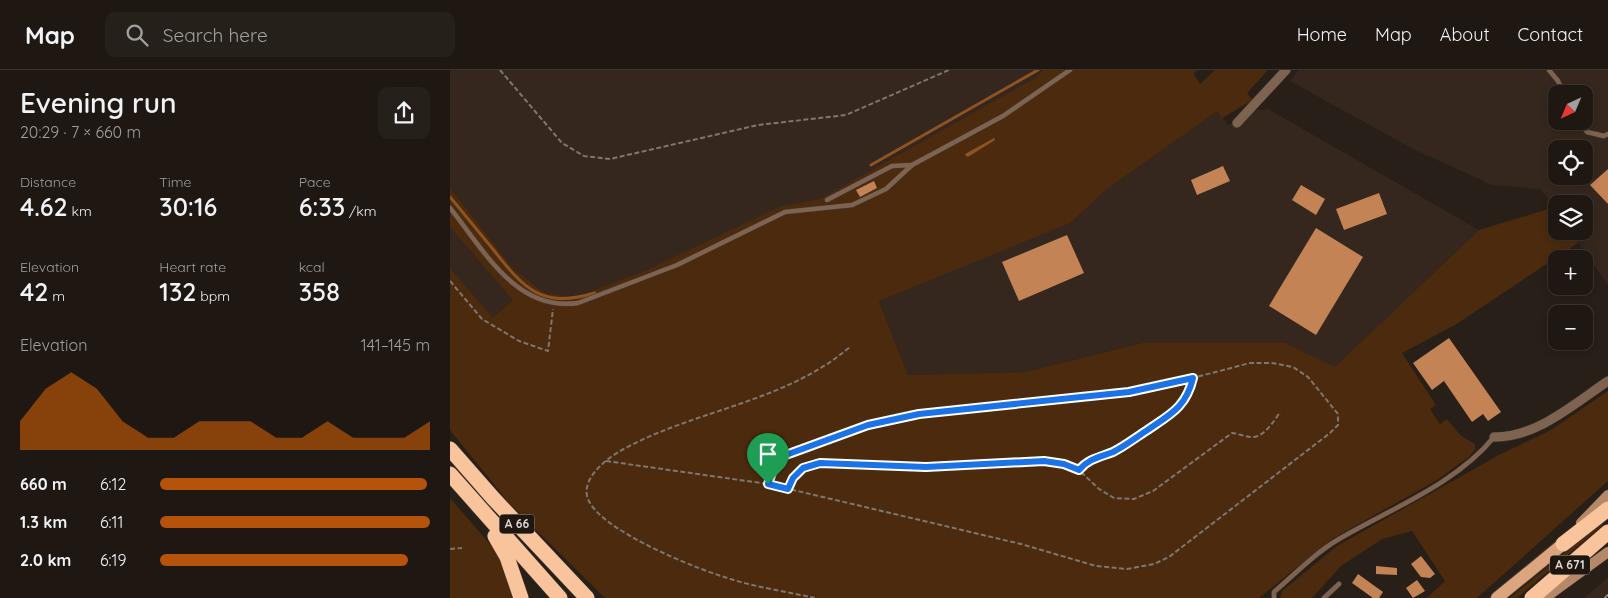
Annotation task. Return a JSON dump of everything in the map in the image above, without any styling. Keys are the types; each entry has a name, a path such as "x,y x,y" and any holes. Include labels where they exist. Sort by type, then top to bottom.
{"highway":[{"name":"A 66","path":"450,449 499,505 587,598"},
{"name":"A 66","path":"450,474 560,598"},
{"path":"1563,544 1608,509"},
{"path":"480,510 482,517 507,557 521,598"},
{"name":"A 671","path":"1532,598 1608,532"}],"main road":[{"path":"1497,598 1563,544 1608,495"},
{"path":"1545,598 1608,552"}],"street":[{"path":"1237,123 1286,70"},
{"path":"1494,437 1510,437 1553,418 1608,381"}],"lane":[{"path":"450,208 511,283 526,295 553,304 570,304 586,301 650,276 785,212 852,205 886,189 912,165 1003,116 1070,70"},
{"path":"1549,70 1560,85"},
{"path":"1586,130 1604,136 1608,134"},
{"path":"828,200 892,166 912,165"},
{"path":"1274,598 1274,592 1337,540 1460,469 1482,452 1494,437"},
{"path":"1324,598 1338,584"}],"path":[{"path":"500,70 562,143 584,156 610,159 758,125 846,115 949,70"},
{"path":"450,281 482,319 519,341 548,352 553,304"},
{"path":"815,598 735,581 680,562 611,524 594,511 587,498 589,483 598,467 621,450 681,423 755,400 795,384 831,363 851,346"},
{"path":"606,461 768,484 1021,544 1096,566 1127,569 1154,564 1177,551 1330,433 1338,425 1338,414 1308,377 1293,367 1272,363 1250,364 1129,392 919,414 868,425 783,456 775,464 768,484"},
{"path":"1079,470 1089,461 1124,446 1170,416 1183,401 1193,378"},
{"path":"788,489 793,478 803,468 820,463 926,467 1044,461 1064,464 1079,470 1099,489 1114,498 1134,499 1153,491 1232,433 1253,437 1258,436 1275,421 1280,412"},
{"path":"450,549 462,548"}],"shaded area":[{"path":"450,70 1197,70 1193,74 1228,125 1256,110 1268,109 1479,230 1335,368 1284,343 1142,343 1025,372 908,375 879,301 450,341"},
{"path":"1043,70 1197,70 1193,73 1200,84 1215,70 1268,70 1247,93 1253,100 1222,118 1217,111 1108,188 1070,223 879,301 908,375 1025,372 1142,343 1285,343 1335,367 1479,230 1548,209 1548,240 1576,240 1578,243 1568,250 1548,250 1548,263 1455,325 1402,353 1436,405 1430,409 1440,424 1447,419 1461,436 1475,444 1475,449 1470,456 1437,480 1332,539 1259,598 605,598 509,503 450,430 450,268 493,318 513,300 450,227 450,188 514,270 545,293 573,298 647,270 779,207 820,199 1037,77"},
{"path":"1299,70 1608,70 1608,285 1593,264 1593,250 1583,250 1576,240 1593,240 1593,195 1548,195 1548,198 1540,189 1492,185 1413,149 1290,81"},
{"path":"994,138 995,140 968,157 966,156 965,154"},
{"path":"1608,391 1608,481 1477,598 1427,598 1445,581 1412,531 1382,539 1341,566 1312,598 1280,598 1282,591 1337,546 1499,455 1551,430"},
{"path":"450,498 501,557 515,598 450,598"},
{"path":"1601,523 1603,525 1517,598 1510,598"},
{"path":"1608,577 1608,598 1584,598"}],"building":[{"path":"1223,166 1230,181 1197,195 1191,180"},
{"path":"1608,169 1608,204 1590,185 1593,185 1593,182"},
{"path":"874,181 877,188 860,197 856,190"},
{"path":"1301,185 1325,199 1316,215 1292,200"},
{"path":"1379,193 1387,214 1344,230 1336,209"},
{"path":"1316,228 1363,257 1316,335 1269,306"},
{"path":"1067,235 1084,273 1019,301 1002,262"},
{"path":"1449,338 1501,412 1488,421 1483,414 1472,422 1444,381 1432,390 1413,363"},
{"path":"1421,556 1435,574 1430,578 1421,577 1411,564"},
{"path":"1376,566 1397,568 1397,575 1376,574"},
{"path":"1358,574 1383,592 1379,598 1373,598 1352,583"},
{"path":"1417,580 1425,591 1413,598 1406,588"}],"waterway":[{"path":"871,165 1038,70"},
{"path":"450,197 514,275 535,292 547,297 561,298 595,293"}],"route":[{"path":"1193,378 1191,388 1180,407 1170,416 1124,446 1089,461 1079,470 1064,464 1044,461 926,467 820,463 803,468 793,478 788,489 768,484 775,464 783,456 868,425 919,414 1129,392 1193,378"}]}
